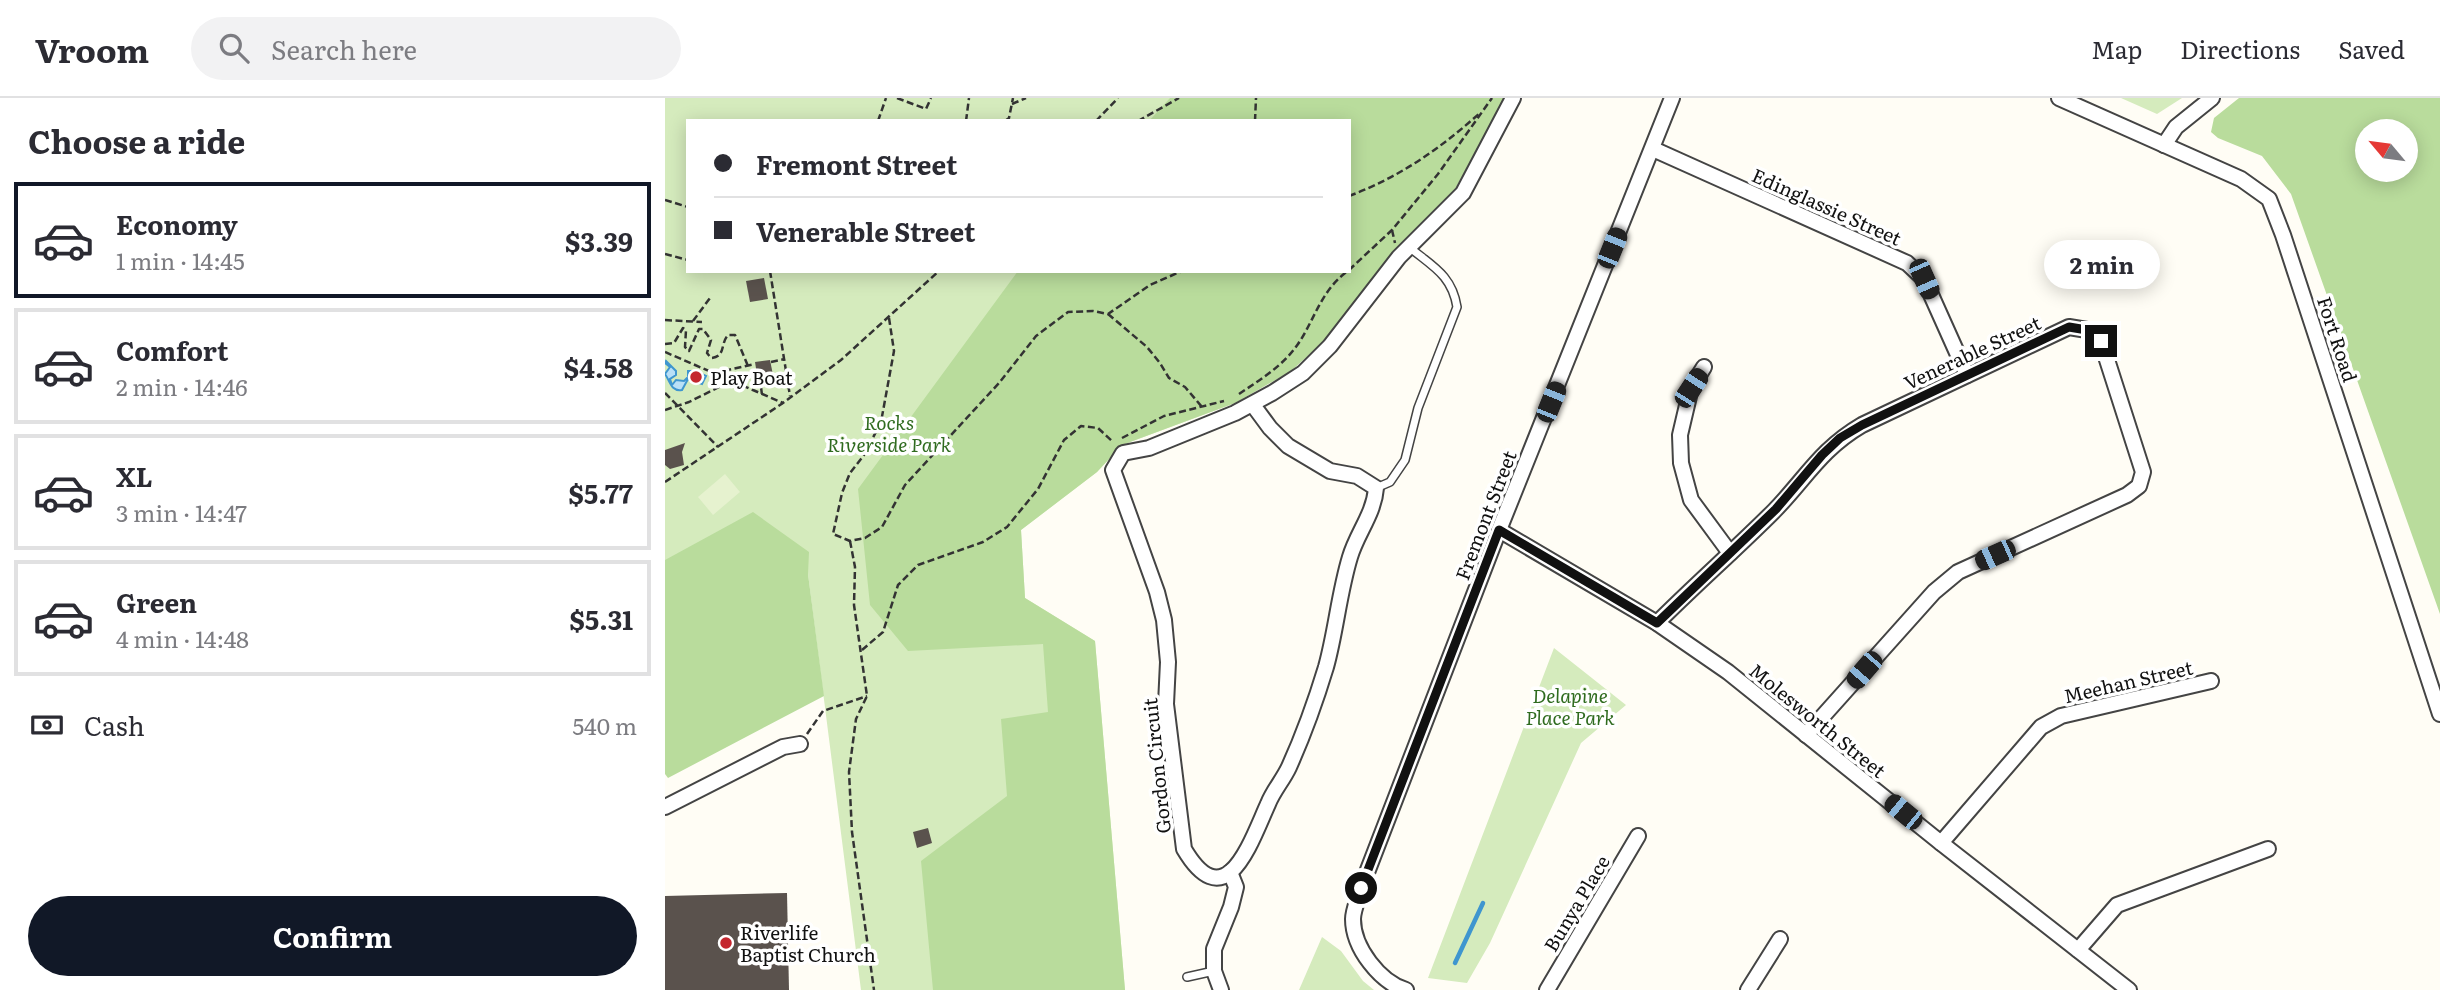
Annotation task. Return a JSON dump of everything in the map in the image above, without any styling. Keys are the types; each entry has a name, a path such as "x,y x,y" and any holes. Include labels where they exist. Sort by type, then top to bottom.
{"street":[{"name":"Gordon Circuit","path":"1230,872 1218,877 1205,874 1194,865 1184,849 1166,704 1168,662 1164,620 1113,470 1123,453 1149,448 1253,405 1303,373 1330,346 1409,246 1463,193 1513,98"},
{"name":"Fremont Street","path":"1406,990 1372,967 1361,949 1353,920 1361,888 1499,530 1672,98"},
{"name":"Fort Road","path":"2059,98 2241,179 2269,199 2440,714"},
{"path":"2164,145 2176,127 2212,98"},
{"name":"Edinglassie Street","path":"1653,149 1907,263 1924,279 1968,375"},
{"name":"Venerable Street","path":"1657,623 1776,509 1840,438 1862,425 2069,327 2087,330 2101,341 2143,472 2139,486 2127,495 1958,572 1934,592 1806,735"},
{"path":"1705,367 1691,388 1681,435 1681,463 1691,500 1730,553"},
{"path":"1221,990 1214,971 1214,949 1236,887 1230,872 1240,864 1269,800 1289,768 1325,670 1349,559 1355,541 1375,503 1376,488 1357,476 1330,471 1288,446 1253,405"},
{"name":"Molesworth Street","path":"1499,530 1657,623 1728,672 2129,990"},
{"name":"Meehan Street","path":"1941,843 2041,727 2061,716 2211,681"},
{"path":"665,807 783,747 800,744"},
{"name":"Bunya Place","path":"1547,990 1638,836"},
{"path":"2078,950 2117,905 2268,849"},
{"path":"1748,990 1780,939"}],"lane":[{"path":"1376,488 1389,482 1405,460 1418,408 1457,307 1455,291 1448,279 1409,246"},
{"path":"1187,977 1214,971"}],"path":[{"path":"878,119 885,98"},
{"path":"897,98 926,109 931,98"},
{"path":"966,119 968,98"},
{"path":"1008,119 1013,98"},
{"path":"1012,104 1026,98"},
{"path":"1108,98 1113,105"},
{"path":"1098,119 1118,98"},
{"path":"1142,119 1179,98"},
{"path":"1255,119 1256,98"},
{"path":"1351,268 1392,230 1438,174 1492,98"},
{"path":"1351,195 1377,185 1442,147 1486,108"},
{"path":"665,200 686,206"},
{"path":"665,254 686,259"},
{"path":"770,273 791,397"},
{"path":"665,482 783,403 841,360 937,273"},
{"path":"1108,314 1150,285 1177,273"},
{"path":"862,650 883,632 898,585 918,565 983,541 1007,527 1038,489 1063,440 1081,426 1098,428 1113,442 1164,416 1230,400 1276,369 1298,344 1323,295 1346,273"},
{"path":"693,321 710,298"},
{"path":"889,318 894,351 881,422 864,455 850,473 842,493 834,534 850,541 865,538 882,527 905,485 999,383 1036,336 1068,312 1093,311 1108,314 1147,347 1169,378 1185,387 1202,407"},
{"path":"665,320 702,322"},
{"path":"665,345 674,343 683,328 686,330 685,347 689,351 699,329 703,329 711,340 707,353 711,358 722,354 725,339 729,335 735,335 748,366"},
{"path":"665,352 783,403"},
{"path":"771,362 785,359"},
{"path":"712,373 755,364"},
{"path":"665,410 689,402 721,386 725,379"},
{"path":"761,387 762,395"},
{"path":"665,393 718,447"},
{"path":"850,541 855,567 854,605 867,696 856,719 849,772 852,832 874,990"},
{"path":"800,744 823,711 867,696"}],"green space":[{"name":"Rocks Riverside Park","path":"665,98 1505,98 1455,189 1404,240 1325,340 1291,371 1235,403 1122,445 1097,472 1021,530 1025,598 1095,641 1125,990 861,990 808,574 665,653"},
{"path":"1170,98 1505,98 1455,189 1404,240 1325,340 1291,371 1235,403 1122,445 1097,472 1021,530 1025,598 1095,641 1125,990 933,990 921,861 1007,796 1001,719 1048,712 1043,644 908,651 870,605 858,489 1017,273 1351,273 1351,119 1151,119"},
{"path":"2121,98 2182,98 2157,114"},
{"path":"2239,98 2440,98 2440,614 2291,194 2262,156 2218,138 2211,132 2214,118"},
{"path":"725,474 740,492 713,515 698,497"},
{"path":"753,512 809,552 808,574 824,696 668,778 665,774 665,560"},
{"name":"Delapine Place Park","path":"1554,648 1626,705 1581,743 1490,943 1467,983 1428,978"},
{"path":"1322,937 1341,951 1363,981 1374,990 1299,990"}],"water":[{"path":"666,361 676,371 676,375 670,379 672,385 676,380 684,381 688,377 688,371 696,371 706,376 702,384 688,379 682,390 675,389 671,385 665,374 670,367"}],"building":[{"path":"764,278 768,299 750,302 746,281"},
{"path":"770,360 775,385 759,387 755,362"},
{"path":"685,443 682,452 684,465 670,469 665,465 665,450"},
{"path":"928,828 932,843 917,848 913,832"},
{"name":"Riverlife Baptist Church","path":"787,893 789,990 665,990 665,896"}],"waterway":[{"path":"1455,963 1483,903"}],"place":[{"name":"Play Boat","path":"696,377"},
{"name":"Riverlife Baptist Church","path":"726,943"}],"route":[{"path":"1361,888 1499,530 1657,623 1776,509 1840,438 1862,425 2069,327 2087,330 2101,341"}]}
